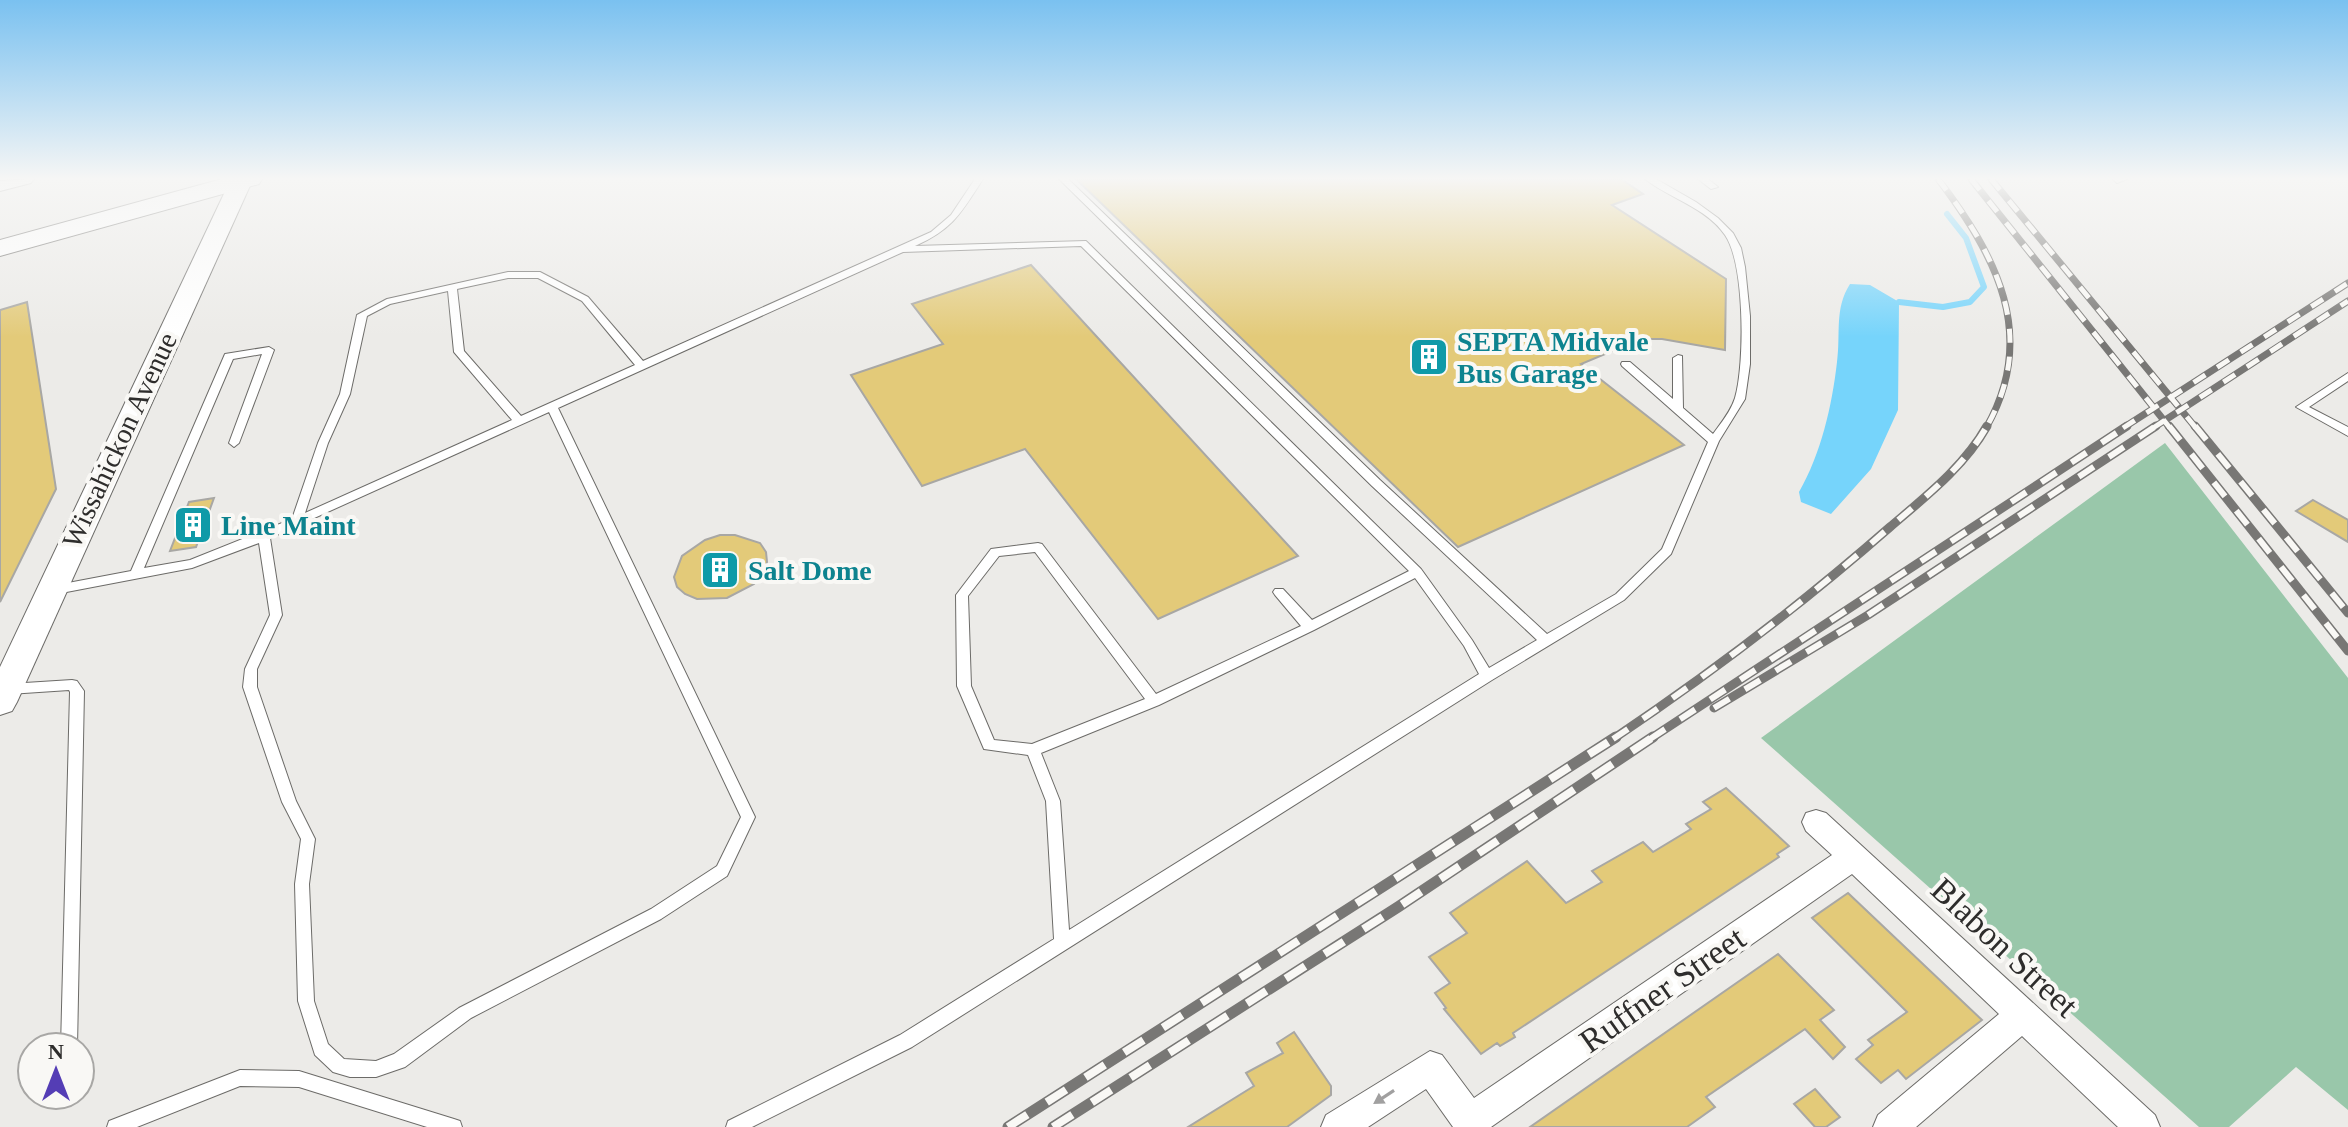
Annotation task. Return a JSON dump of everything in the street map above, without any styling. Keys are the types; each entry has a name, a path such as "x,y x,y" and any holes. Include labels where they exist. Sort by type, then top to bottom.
{"main road":[{"path":"0,248 59,232"}],"street":[{"name":"Wissahickon Avenue","path":"4,689 220,232"},
{"name":"Blabon Street","path":"1816,822 2143,1127"},
{"name":"Ruffner Street","path":"1472,1124 1853,857"},
{"path":"1890,1127 2023,1015"},
{"path":"1338,1127 1430,1067 1472,1124"}],"lane":[{"path":"49,591 192,564 264,536 937,232"},
{"path":"1117,232 1376,483 1546,641"},
{"path":"734,1127 906,1041 1487,676 1620,597 1667,551 1714,441 1740,399 1747,351 1741,270 1730,235 1726,232"},
{"path":"897,250 1083,243 1417,572 1468,643 1487,676"},
{"path":"297,520 323,443 345,394 362,315 387,302 508,275 540,275 585,299 642,367"},
{"path":"452,287 459,352 519,421"},
{"path":"136,573 229,356 269,350 234,443"},
{"path":"1678,358 1678,410"},
{"path":"1626,364 1714,441"},
{"path":"2348,376 2301,407 2348,432"},
{"path":"264,536 276,615 251,669 250,687 289,802 308,839 302,884 306,1001 321,1049 339,1066 376,1069 399,1061 465,1013 656,914 722,871 748,817 552,407"},
{"path":"1154,701 1038,547 995,552 962,595 964,686 989,745 1033,750 1154,701 1417,572"},
{"path":"1279,592 1310,627"},
{"path":"4,689 72,685 77,691 69,1031"},
{"path":"1033,750 1053,801 1062,943"},
{"path":"115,1127 240,1078 299,1079 454,1127"}],"green space":[{"path":"2165,443 2348,678 2348,1110 2296,1067 2229,1127 2199,1127 1761,738"}],"water":[{"path":"1850,284 1870,285 1899,302 1898,410 1871,469 1831,514 1801,502 1799,492 1814,462 1829,412 1837,362 1840,312"}],"building":[{"name":"SEPTA Midvale Bus Garage","path":"1131,232 1653,232 1726,279 1725,350 1662,339 1641,339 1581,364 1684,445 1458,547"},
{"path":"1031,265 1298,556 1158,619 1025,449 922,486 851,375 943,344 912,304"},
{"path":"27,302 56,489 0,602 0,310"},
{"name":"Line Maint","path":"214,498 196,547 170,551 189,502"},
{"path":"2313,500 2348,520 2348,542 2296,511"},
{"name":"Salt Dome","path":"720,535 735,535 760,543 766,552 767,562 763,574 754,584 727,598 697,599 685,594 677,587 674,577 682,556 705,540"},
{"path":"1726,788 1789,846 1777,854 1779,857 1513,1033 1515,1037 1500,1046 1497,1043 1481,1054 1444,1009 1435,993 1450,983 1429,957 1467,933 1450,913 1527,861 1566,903 1602,882 1592,871 1643,842 1653,852 1691,829 1686,824 1711,809 1703,802"},
{"path":"1848,893 1982,1020 1906,1079 1898,1070 1881,1083 1856,1059 1873,1045 1868,1040 1907,1012 1812,918"},
{"path":"1778,954 1834,1010 1820,1020 1845,1047 1833,1059 1805,1029 1706,1097 1715,1107 1687,1127 1530,1127"},
{"path":"1294,1032 1331,1086 1331,1095 1287,1127 1188,1127 1254,1086 1246,1073 1283,1053 1277,1043"},
{"path":"1815,1089 1840,1117 1826,1127 1815,1127 1794,1104"}],"waterway":[{"path":"1899,302 1943,307 1970,302 1984,287 1961,232"}],"railway":[{"path":"1974,232 1993,267 2004,298 2009,329 2009,361 2002,394 1987,426"},
{"path":"2013,232 2154,408"},
{"path":"2034,232 2171,397"},
{"path":"2171,397 2348,283"},
{"path":"2181,410 2348,301"},
{"path":"2154,408 2171,397"},
{"path":"2171,397 2181,410"},
{"path":"2123,428 2154,408"},
{"path":"2154,408 2164,421"},
{"path":"2164,421 2181,410"},
{"path":"2181,410 2196,428"},
{"path":"2153,428 2164,421"},
{"path":"2164,421 2170,428"},
{"path":"1614,738 1755,638 1857,556 1943,481 1967,455 1987,426"},
{"path":"1650,739 2127,426"},
{"path":"1714,708 1868,615 2156,426"},
{"path":"2169,426 2348,651"},
{"path":"2195,426 2348,613"},
{"path":"1008,1127 1614,738"},
{"path":"1053,1127 1398,907 1650,739"}],"place":[{"name":"SEPTA Midvale Bus Garage","path":"1429,357"},
{"name":"Line Maint","path":"193,525"},
{"name":"Salt Dome","path":"720,570"}]}
